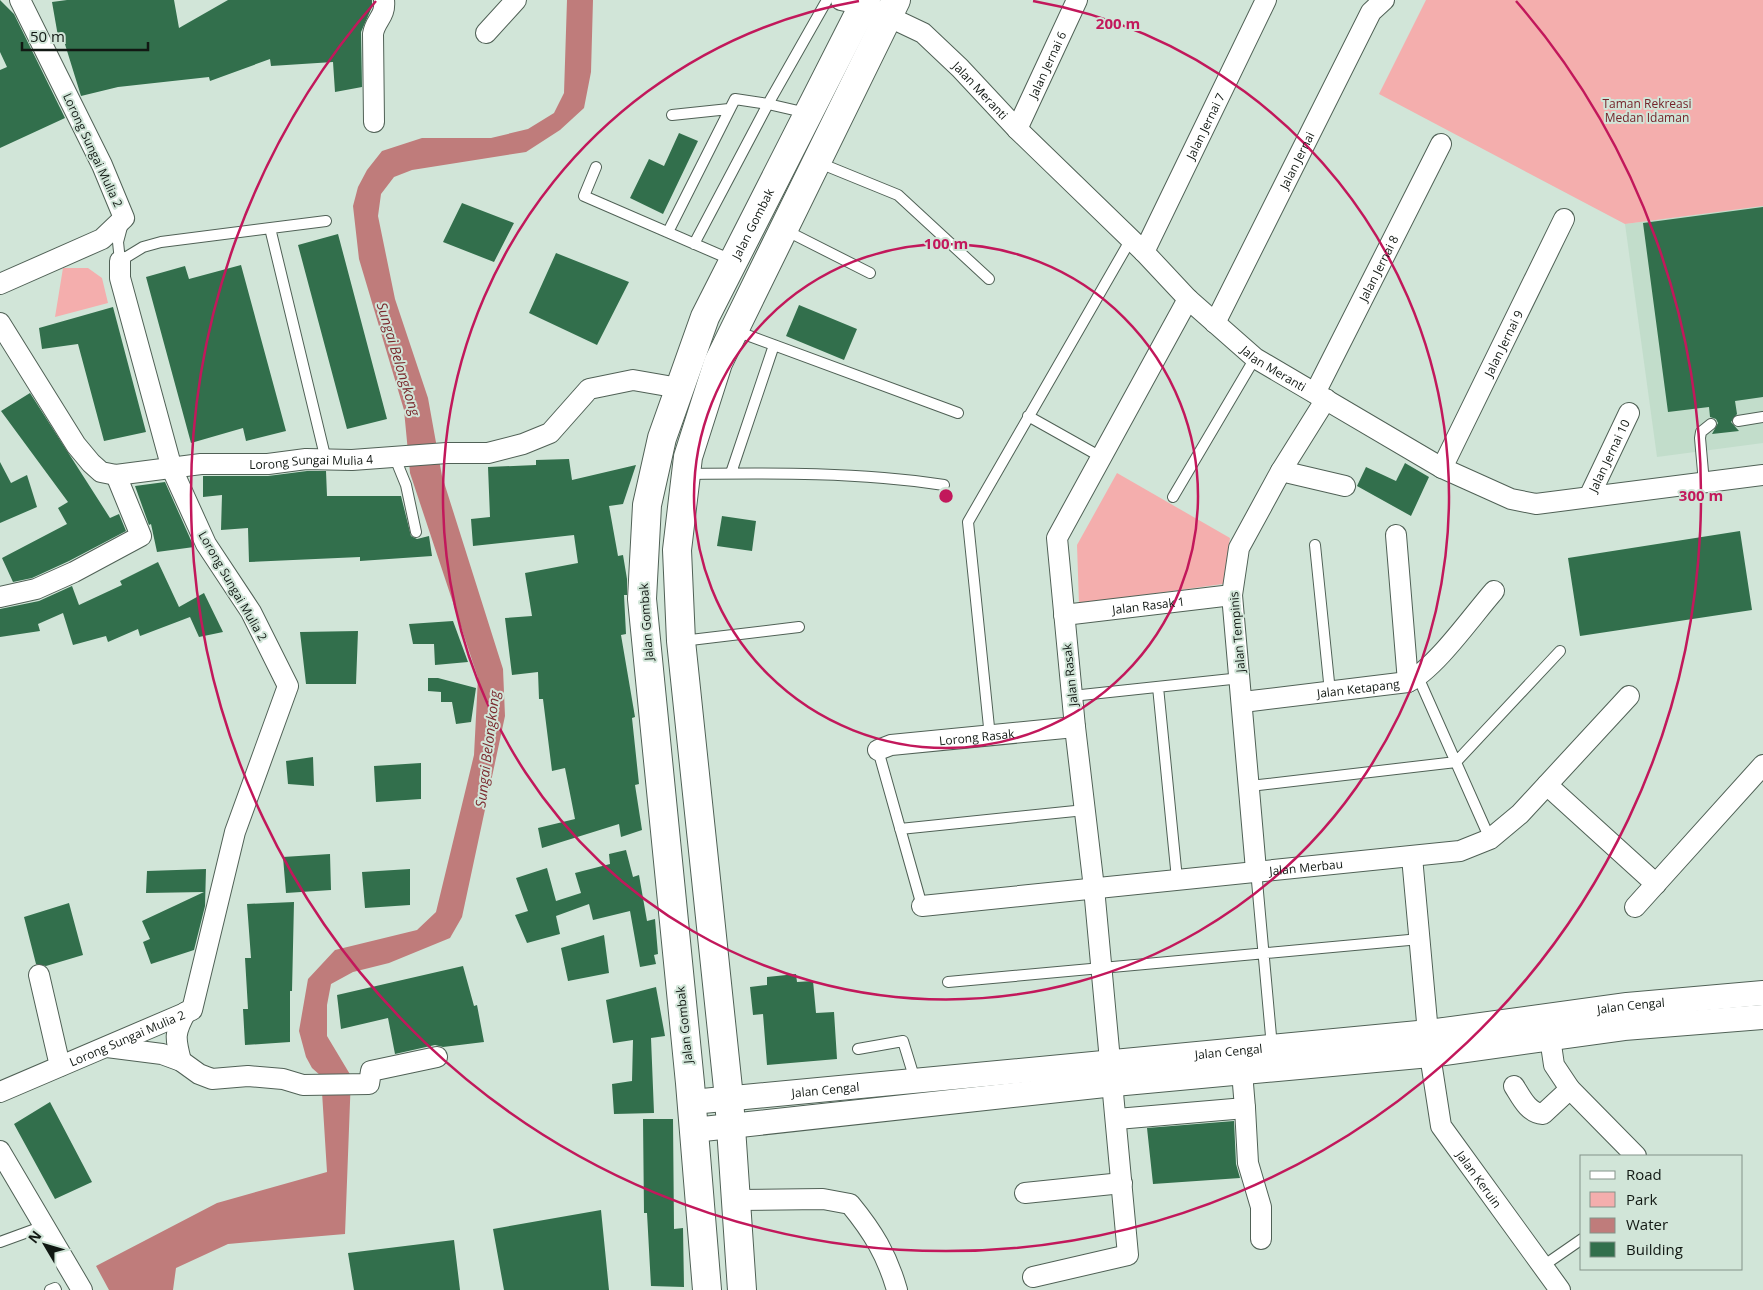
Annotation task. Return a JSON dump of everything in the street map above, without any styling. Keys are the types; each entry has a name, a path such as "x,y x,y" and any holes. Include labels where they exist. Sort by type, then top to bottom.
{"main road":[{"name":"Jalan Gombak","path":"707,1290 692,1102 642,599 647,505 662,438 705,317 735,262 809,114 871,5"},
{"path":"742,1290 729,1098 681,641 677,550 688,457 718,363 817,162 871,5"}],"street":[{"name":"Lorong Sungai Mulia 2","path":"20,0 102,164 124,218"},
{"path":"374,122 373,34 374,27 385,10 384,0"},
{"path":"486,33 516,0"},
{"name":"Jalan Jernai 6","path":"1017,129 1077,0"},
{"name":"Jalan Jernai 7","path":"1137,246 1266,0"},
{"name":"Jalan Jernai","path":"1215,323 1370,12 1384,0"},
{"name":"Jalan Meranti","path":"871,5 923,33 960,68 1017,129 1137,246 1188,299 1255,358 1442,468 1511,499 1536,504 1763,475"},
{"name":"Jalan Jernai 8","path":"1281,471 1321,396 1441,144"},
{"path":"0,284 102,239 124,218"},
{"name":"Jalan Jernai 9","path":"1442,468 1564,219"},
{"name":"Lorong Sungai Mulia 2","path":"0,1092 192,1010 235,832 288,686 251,612 206,544 172,469 120,278 120,261"},
{"name":"Jalan Rasak","path":"1033,1277 1128,1254 1094,888 1075,727 1057,538 1188,299"},
{"path":"0,323 81,451 101,472 116,475 141,536 74,572 36,589 0,597"},
{"name":"Lorong Sungai Mulia 4","path":"116,475 200,464 268,464 398,458 447,453 488,453 523,444 550,433 590,389 606,384 634,380 679,388"},
{"name":"Jalan Jernai 10","path":"1589,496 1629,414"},
{"path":"1281,471 1345,486"},
{"name":"Jalan Tempinis","path":"1256,870 1243,702 1232,595 1239,548 1281,471"},
{"path":"1396,534 1413,680"},
{"path":"1413,680 1494,591"},
{"name":"Jalan Rasak 1","path":"1064,615 1232,595"},
{"name":"Jalan Ketapang","path":"1243,702 1413,680"},
{"name":"Jalan Merbau","path":"922,906 1256,870 1412,857 1460,851 1490,838 1520,814 1629,696"},
{"name":"Lorong Rasak","path":"878,750 891,746 1075,727"},
{"path":"1635,907 1763,765"},
{"path":"1547,785 1656,884"},
{"name":"Jalan Keruin","path":"1412,857 1430,1043 1442,1126 1560,1290"},
{"path":"40,975 60,1066"},
{"name":"Jalan Cengal","path":"692,1102 915,1080 1112,1073 1242,1072 1430,1043 1627,1004 1763,993"},
{"path":"181,1061 175,1038 176,1028 186,1012"},
{"name":"Jalan Cengal","path":"694,1130 1112,1073 1272,1047 1550,1038 1624,1028 1763,1017"},
{"path":"1550,1038 1554,1065 1570,1089 1635,1155"},
{"path":"105,1047 150,1051 181,1061 198,1074 212,1079 255,1076 283,1079 303,1085 369,1084 371,1071 437,1057"},
{"path":"1242,1072 1248,1164 1261,1207 1261,1239"},
{"path":"1514,1086 1523,1101 1538,1114 1543,1114 1570,1089"},
{"path":"1117,1120 1245,1108"},
{"path":"0,1151 82,1290"},
{"path":"1025,1193 1122,1183"},
{"path":"736,1200 823,1200 850,1204 868,1226 888,1260 897,1290"}],"lane":[{"path":"694,244 768,104 827,0"},
{"path":"668,232 735,98 809,114"},
{"path":"672,115 729,109"},
{"path":"817,162 898,195 989,279"},
{"path":"596,167 584,196 735,262"},
{"name":"Lorong Sungai Mulia 2","path":"120,261 118,242 124,218"},
{"path":"120,261 143,247 161,242 326,221"},
{"path":"270,228 326,460"},
{"path":"784,229 870,273"},
{"path":"990,737 968,522 1028,416 1137,246"},
{"path":"735,330 958,413"},
{"path":"731,473 774,345"},
{"path":"1173,497 1255,358"},
{"path":"1028,416 1101,457"},
{"path":"1738,421 1763,417"},
{"path":"1704,483 1700,438 1701,432 1711,424"},
{"path":"398,458 416,532"},
{"path":"686,474 826,473 907,479 944,485"},
{"path":"1315,545 1330,692"},
{"path":"681,641 799,627"},
{"path":"1250,786 1456,762 1560,651"},
{"path":"1072,696 1240,678"},
{"path":"1413,680 1456,762 1490,838"},
{"path":"1158,687 1177,879"},
{"path":"878,750 922,906"},
{"path":"900,829 1085,810"},
{"path":"1256,870 1272,1047"},
{"path":"948,982 1101,967 1264,955 1420,939"},
{"path":"858,1049 903,1041 915,1080"},
{"path":"0,1242 44,1226"},
{"path":"1543,1266 1580,1240"},
{"path":"50,1290 55,1288 56,1290"}],"shaded area":[{"path":"1763,206 1763,443 1657,457 1625,224"}],"green space":[{"name":"Taman Rekreasi Medan Idaman","path":"1426,0 1763,0 1763,206 1625,224 1379,94"},
{"path":"63,268 88,268 102,278 108,303 55,317"},
{"path":"1117,473 1230,538 1223,584 1079,604 1077,545"}],"water":[{"name":"Sungai Belongkong","path":"567,0 593,0 591,72 584,108 560,130 526,152 412,170 394,177 381,194 378,216 395,299 428,398 442,476 503,669 505,716 462,917 450,938 389,963 353,972 331,984 327,1005 327,1036 351,1076 345,1234 228,1244 176,1268 173,1290 109,1290 96,1266 217,1203 327,1172 321,1076 312,1068 306,1057 299,1031 308,979 335,950 417,930 436,912 474,755 478,678 410,473 404,410 359,259 353,206 358,187 367,170 382,151 422,138 491,138 528,129 554,113 564,93"}],"building":[{"path":"0,0 14,14 65,118 0,148 0,70 7,67 0,52"},
{"path":"67,0 174,0 179,28 228,0 372,0 372,7 361,32 362,87 335,92 333,62 271,66 270,59 210,81 209,77 118,87 81,96 64,41 59,42 52,2"},
{"path":"679,133 698,141 663,214 630,198 649,159 664,166"},
{"path":"462,203 514,223 494,262 443,242"},
{"path":"1763,207 1763,397 1735,401 1737,414 1731,422 1739,431 1712,434 1718,423 1716,419 1710,417 1709,407 1668,412 1643,223"},
{"path":"338,234 387,419 347,429 298,245"},
{"path":"556,253 629,282 597,345 529,313"},
{"path":"241,265 286,431 246,441 243,428 191,443 146,277 185,266 189,279"},
{"path":"799,305 857,329 844,360 786,336"},
{"path":"113,307 146,432 104,441 78,344 42,349 39,328"},
{"path":"30,393 110,518 119,514 126,531 32,578 13,582 2,558 67,524 58,508 68,502 1,411"},
{"path":"569,459 572,480 636,465 623,504 609,506 618,556 623,555 627,579 627,595 624,595 626,634 621,635 635,717 632,718 639,784 635,785 642,830 621,837 619,824 542,848 538,828 575,819 565,768 552,771 543,699 539,699 538,672 512,675 505,618 532,616 525,573 578,563 574,535 473,546 471,519 490,517 488,467 536,465 536,460"},
{"path":"0,462 11,483 27,475 37,507 0,523"},
{"path":"1405,463 1429,477 1411,516 1357,486 1366,467 1396,481"},
{"path":"307,471 326,471 327,496 401,496 411,536 417,539 429,536 432,556 360,561 360,557 249,562 248,528 221,530 222,495 203,497 203,476 268,476"},
{"path":"165,482 194,547 157,552 151,524 149,525 135,486"},
{"path":"722,516 756,521 752,551 717,546"},
{"path":"1740,531 1752,610 1580,636 1568,558"},
{"path":"158,562 179,607 204,593 223,632 199,637 190,617 140,636 138,629 108,642 106,636 73,645 63,613 38,624 40,631 0,637 0,609 39,601 72,586 79,605 122,585 120,581"},
{"path":"453,621 468,662 435,665 434,644 413,644 409,624"},
{"path":"358,631 356,684 306,684 300,632"},
{"path":"428,678 438,678 476,688 471,722 456,724 452,702 441,702 441,692 428,691"},
{"path":"313,757 314,786 288,784 286,761"},
{"path":"421,763 421,799 376,802 374,766"},
{"path":"626,850 633,877 639,875 647,921 655,919 658,954 654,955 656,964 640,967 630,911 593,920 589,904 556,916 560,934 527,943 515,915 528,911 516,878 547,868 556,901 581,893 575,873 610,864 609,854"},
{"path":"330,854 331,890 286,893 283,857"},
{"path":"206,869 205,906 194,950 151,964 143,942 150,939 142,921 204,892 146,893 147,871"},
{"path":"410,869 410,905 365,908 362,872"},
{"path":"294,902 290,1042 245,1045 243,1009 248,1009 245,958 251,958 247,904"},
{"path":"69,903 83,955 46,966 36,964 24,917"},
{"path":"604,935 609,973 568,981 561,948"},
{"path":"463,966 474,1006 477,1005 484,1042 443,1047 435,1045 395,1054 388,1018 341,1029 337,995"},
{"path":"796,974 797,982 813,981 816,1013 834,1012 837,1059 767,1065 763,1014 753,1015 750,987 767,985 767,977"},
{"path":"656,987 665,1036 651,1038 654,1113 614,1114 612,1084 632,1081 633,1040 613,1043 606,1000"},
{"path":"50,1102 92,1182 55,1199 14,1124"},
{"path":"643,1119 673,1119 674,1229 683,1228 684,1287 651,1286 647,1213 644,1213"},
{"path":"1234,1121 1236,1164 1240,1178 1153,1184 1147,1128"},
{"path":"601,1210 609,1290 504,1290 493,1229"},
{"path":"454,1240 460,1290 354,1290 348,1253"}]}
